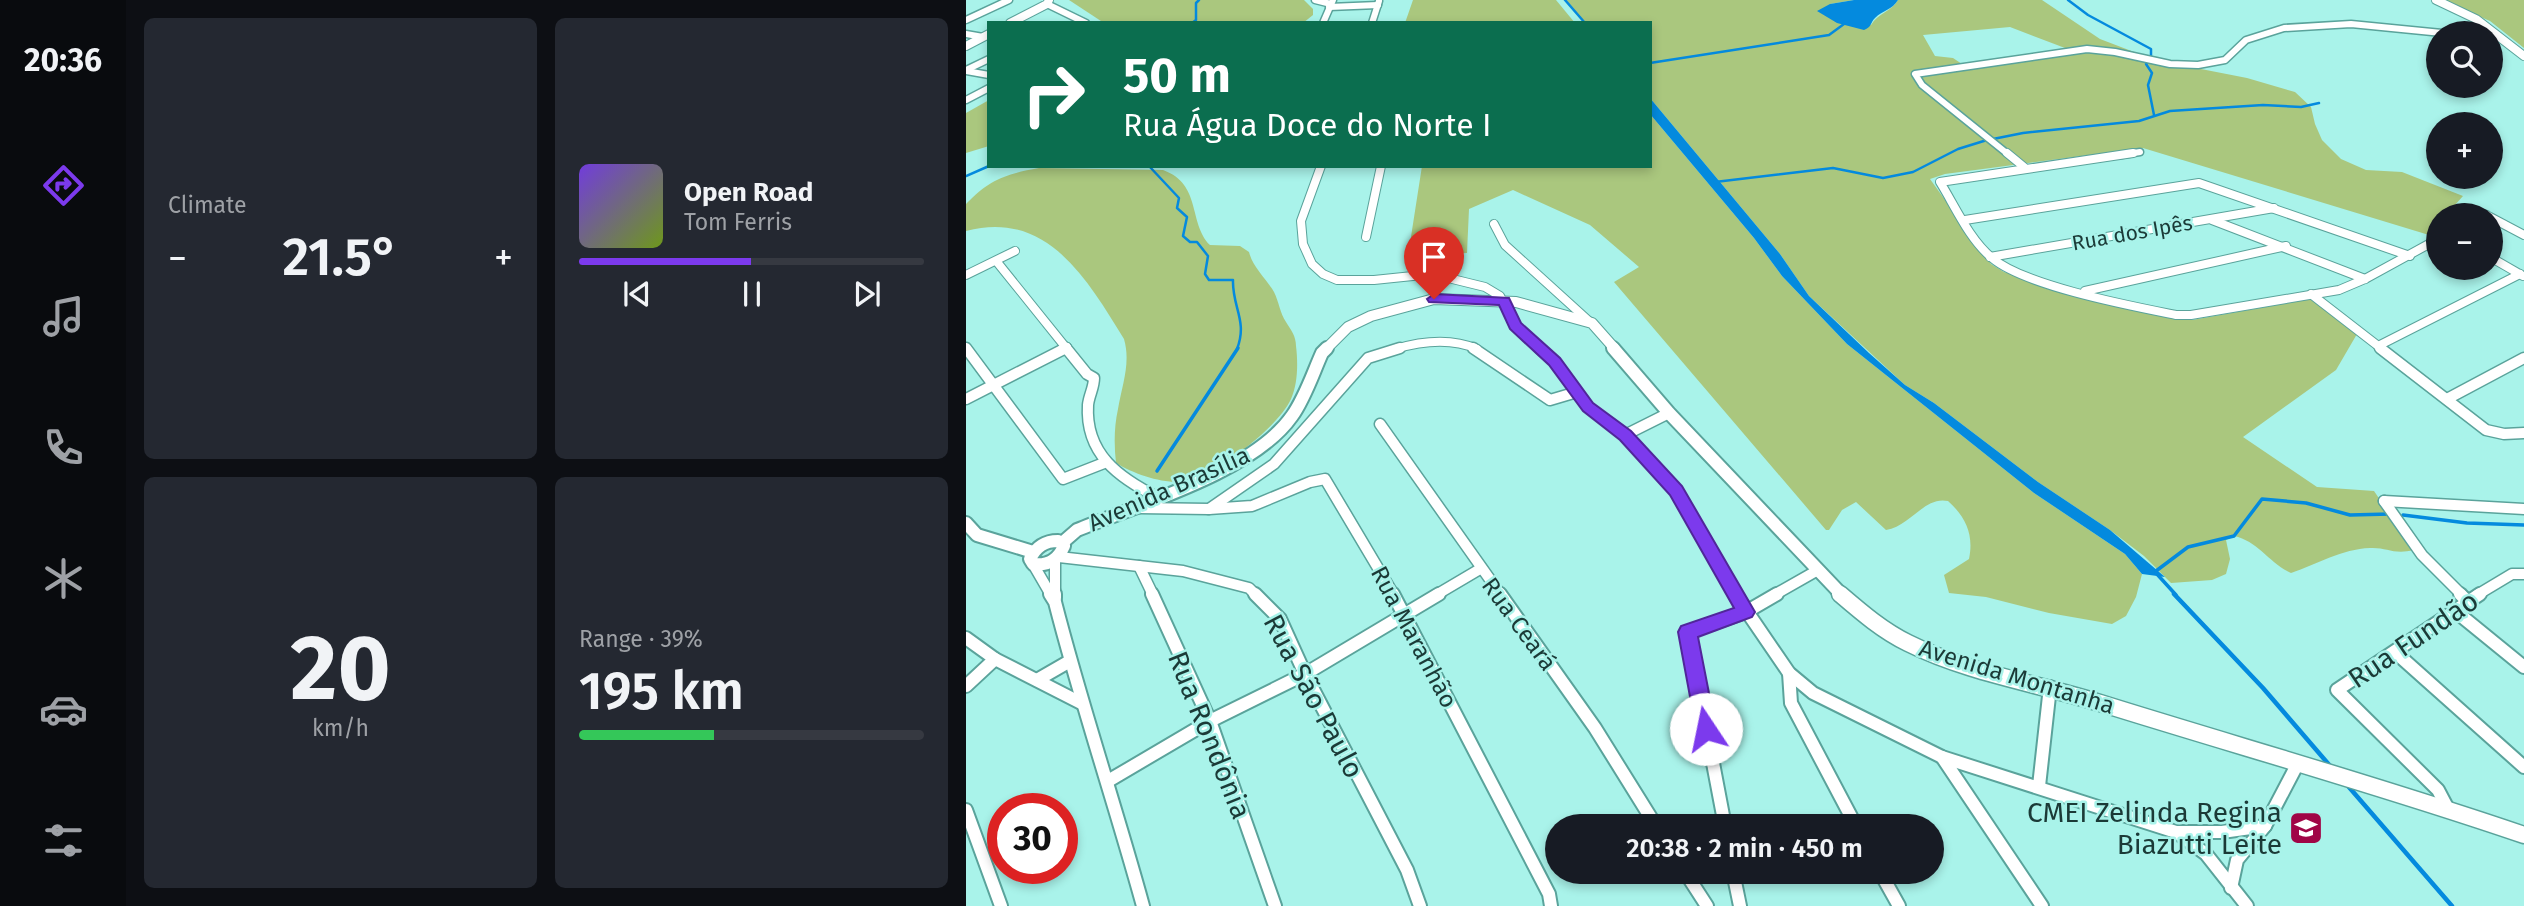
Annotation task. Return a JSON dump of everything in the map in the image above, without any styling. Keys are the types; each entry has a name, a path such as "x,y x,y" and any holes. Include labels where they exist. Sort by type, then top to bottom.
{"street":[{"path":"966,20 1009,0"},
{"path":"1315,0 1331,3 1379,2 1373,21"},
{"path":"2436,0 2476,19 2524,56"},
{"path":"1014,21 1048,2 1082,21"},
{"path":"1323,21 1331,3"},
{"path":"2024,167 1922,85 1914,74 2087,49 2108,50 2165,63 2203,65 2230,57 2239,44 2260,34 2307,26 2380,27 2426,31"},
{"path":"966,34 986,35"},
{"path":"966,46 986,35"},
{"path":"966,71 987,60"},
{"path":"966,71 987,75"},
{"path":"966,100 987,89"},
{"path":"2140,152 1941,181 1990,257 2005,267 2081,292 2176,315 2191,315 2339,290 2426,246"},
{"path":"1320,168 1301,221 1303,244 1312,264 1323,274 1337,280 1432,274 1495,292 1504,301 1515,326 1555,361 1588,407 1625,435 1676,491 1746,612 1789,673 1814,693 1942,757 2176,831 2222,832 2265,826"},
{"path":"1366,237 1381,168"},
{"path":"1965,220 2199,183 2410,256"},
{"name":"Rua dos Ipês","path":"1990,257 2275,208"},
{"path":"2211,220 2286,246 2365,279"},
{"path":"1494,224 1505,245 1592,323"},
{"path":"2503,224 2524,235"},
{"path":"2081,292 2286,246"},
{"path":"966,275 1015,251"},
{"path":"997,262 1087,374 1094,378 1095,383 1088,402 1088,430 1104,463 1124,479 1159,498"},
{"path":"2503,264 2522,275"},
{"path":"2378,345 2522,275"},
{"path":"1475,299 1485,288"},
{"path":"2311,294 2487,430 2504,434 2524,433"},
{"name":"Avenida Brasília","path":"1059,553 1077,530 1231,467 1268,443 1293,415 1322,353 1348,327 1371,316 1434,299 1504,301"},
{"path":"1504,301 1592,323"},
{"name":"Avenida Montanha","path":"1592,323 1669,413 1833,587 1867,617 1907,643 1960,665 2050,687 2297,765 2448,809 2524,835"},
{"path":"1136,507 1209,509 1274,464 1368,358 1411,344 1459,341 1481,351 1550,400 1577,392"},
{"path":"966,399 1067,347"},
{"path":"966,348 1063,479 1104,463"},
{"path":"2447,400 2524,358"},
{"path":"1625,435 1669,413"},
{"name":"Rua Ceará","path":"1380,424 1595,728 1649,814"},
{"name":"Rua Maranhão","path":"1209,509 1252,506 1310,482 1325,479 1404,613 1549,894 1551,906"},
{"path":"2468,602 2422,555 2384,501 2524,509"},
{"path":"966,523 977,535 1033,558 1043,565 1059,553"},
{"path":"1033,558 1048,542 1059,553 1055,602"},
{"name":"Rua São Paulo","path":"1059,553 1183,571 1249,588 1280,619 1305,674 1407,870 1420,906"},
{"path":"1033,558 1055,602 1081,703 1108,781 1143,906"},
{"name":"Rua Rondônia","path":"1139,566 1210,721 1275,906"},
{"path":"1108,781 1210,721 1305,674 1480,569"},
{"path":"1723,814 1688,632 1746,612 1818,570"},
{"name":"Rua Fundão","path":"2448,809 2438,790 2337,690 2512,574 2524,574"},
{"path":"2454,610 2524,667"},
{"path":"966,638 995,659 1081,703"},
{"path":"2395,652 2524,767"},
{"path":"966,686 995,659"},
{"path":"1037,680 1070,661"},
{"path":"1789,673 1791,703 1850,814"},
{"path":"2039,786 2050,687"},
{"path":"1942,757 2042,906"},
{"path":"2231,888 2237,860 2265,826 2297,765"},
{"path":"966,810 1001,906"},
{"path":"2176,831 2206,854 2247,906"},
{"path":"1693,884 1707,906"},
{"path":"1735,884 1740,906"},
{"path":"1887,884 1899,906"}],"green space":[{"path":"1069,0 1304,0 1313,9 1313,15 1306,21 1101,21"},
{"path":"1413,0 1556,0 1573,21 1406,21"},
{"path":"1566,0 1854,0 1830,4 1871,25 1898,0 2042,0 2100,39 2155,60 2247,78 2295,92 2311,107 2322,140 2341,159 2366,170 2402,172 2426,181 2426,189 2445,189 2463,196 2457,203 2426,203 2426,234 2143,148 1945,174 1930,179 1991,264 2004,272 2154,315 2192,320 2310,299 2357,334 2336,370 2243,437 2317,487 2374,491 2414,550 2401,552 2376,548 2360,549 2291,573 2250,542 2234,536 2226,540 2230,559 2226,574 2212,580 2171,583 2144,556 2110,530 2038,482 1934,403 1905,385 1809,296 1780,254 1652,100 1652,21 1582,21","holes":["2010,27 2065,48 1965,66 1953,58 1935,56 1923,35"]},
{"path":"2441,0 2524,0 2524,48 2503,31 2503,21 2490,21"},
{"path":"987,101 987,147 966,153 966,113"},
{"path":"1652,116 1754,238 1782,276 1847,344 2034,493 2125,554 2142,574 2136,597 2126,616 2112,624 2049,613 1986,597 1949,593 1944,575 1969,559 1970,542 1964,520 1948,501 1932,503 1903,523 1886,530 1856,502 1842,510 1829,530 1826,530 1614,282 1639,267 1590,225 1513,190 1469,209 1467,253 1408,256 1422,168 1652,168"},
{"path":"1039,168 1163,170 1184,185 1203,236 1210,245 1240,246 1249,252 1274,292 1282,315 1294,336 1297,359 1293,393 1284,411 1242,451 1207,473 1177,482 1145,476 1116,463 1116,422 1125,374 1126,348 1124,339 1096,295 1062,255 1043,240 1020,230 995,227 966,231 966,204 983,189 999,179"}],"water":[{"path":"1854,0 1898,0 1864,30 1837,23 1817,11 1830,4"},
{"path":"1652,100 1780,254 1809,296 1869,353 1905,385 1934,403 2038,482 2110,530 2165,577 2142,574 2125,554 2034,493 1847,344 1782,276 1754,238 1652,116"}],"waterway":[{"path":"1195,21 1196,3 1199,0"},
{"path":"1565,0 1583,21"},
{"path":"2068,0 2088,15 2151,49 2151,59"},
{"path":"1652,63 1829,35 1844,24"},
{"path":"2150,61 2146,64 2152,73 2148,85 2154,115"},
{"path":"1993,139 2023,133 2139,121 2170,111 2263,105 2301,107 2319,103"},
{"path":"1715,182 1833,168 1883,178 1913,172 1958,149 1987,140"},
{"path":"966,176 987,167"},
{"path":"1151,168 1179,198 1177,208 1187,217 1183,236 1190,242 1197,242 1208,256 1205,274 1209,280 1233,280 1241,330 1237,349"},
{"path":"1157,471 1238,348"},
{"path":"2156,571 2188,547 2234,536 2262,499 2306,503 2350,515 2390,514"},
{"path":"2403,515 2467,523 2524,525"},
{"path":"2156,573 2176,595"},
{"path":"2174,594 2263,688 2331,767"},
{"path":"2348,786 2452,906"}],"place":[{"name":"CMEI Zelinda Regina Biazutti Leite","path":"2306,828"}],"route":[{"path":"1434,299 1504,301 1515,326 1555,361 1588,407 1625,435 1676,491 1746,612 1688,632 1706,729"}]}
